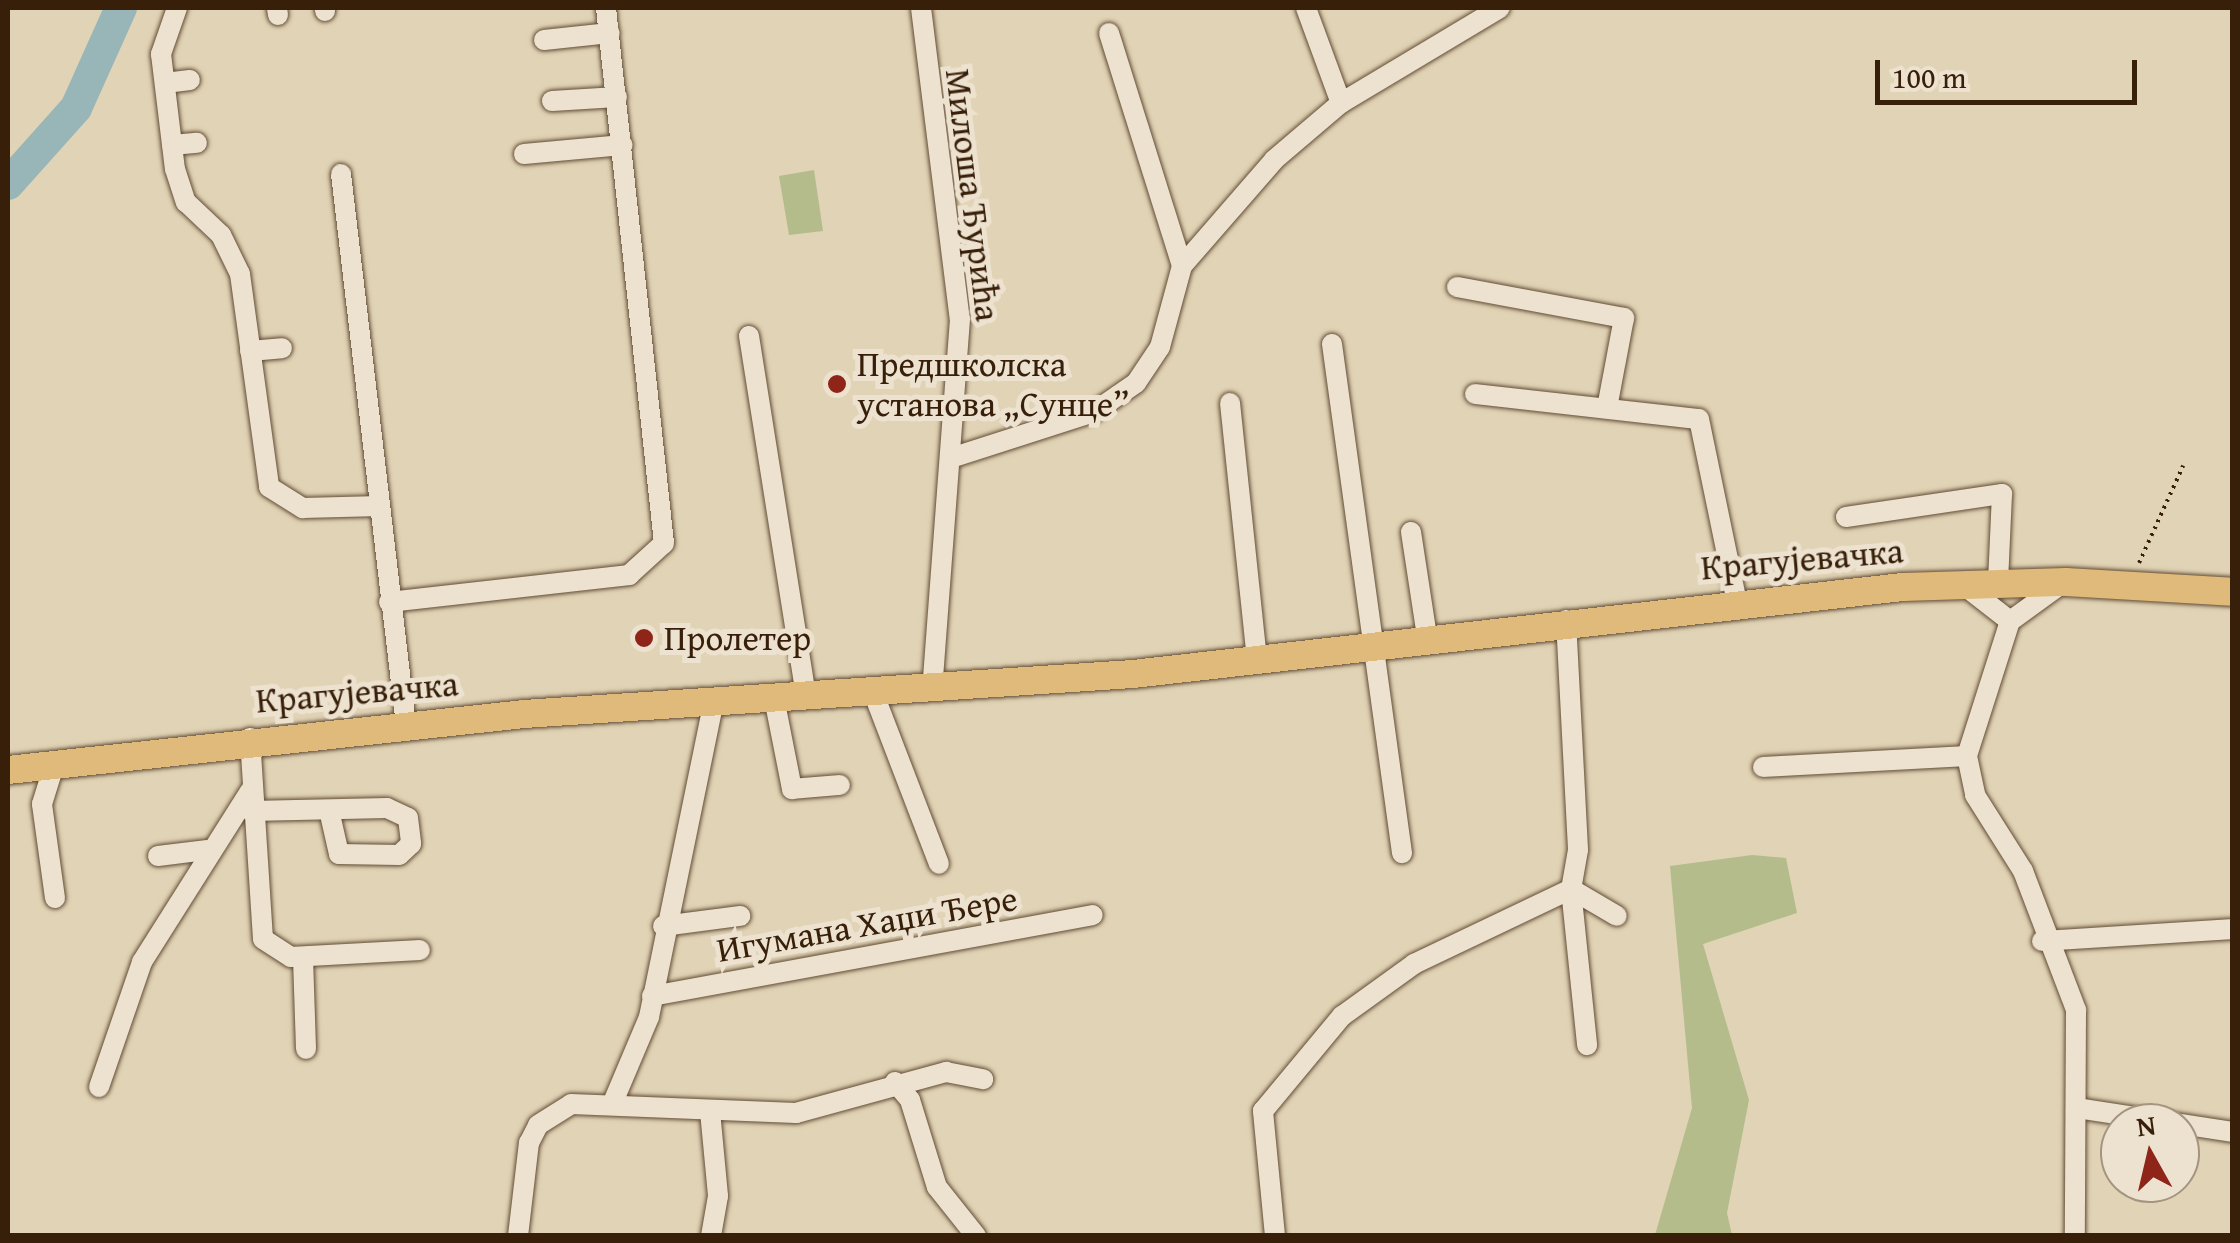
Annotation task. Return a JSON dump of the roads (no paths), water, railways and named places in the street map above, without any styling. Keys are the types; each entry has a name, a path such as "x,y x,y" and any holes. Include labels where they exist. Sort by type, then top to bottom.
{"main road":[{"name":"Крагујевачка","path":"8,770 250,738 714,699 932,688 1257,658 1737,602 1960,584 2066,582 2232,592"}],"street":[{"path":"177,8 164,39 172,145 186,202 232,252 250,351 260,457 277,497 328,511 380,506"},
{"path":"389,602 629,575 660,554 666,530 606,8"},
{"name":"Милоша Ђурића","path":"920,8 955,248 954,456 932,688"},
{"path":"1306,8 1340,103"},
{"path":"954,456 1094,412 1136,384 1160,347 1182,266 1274,160 1340,103 1500,8"},
{"path":"544,40 610,33"},
{"path":"1109,33 1182,266"},
{"path":"165,83 190,80"},
{"path":"552,102 617,97"},
{"path":"172,145 197,143"},
{"path":"524,154 622,145"},
{"path":"341,174 406,725"},
{"path":"1456,287 1624,318 1608,408"},
{"path":"749,336 806,697"},
{"path":"337,341 360,340"},
{"path":"1332,344 1379,643 1402,852"},
{"path":"250,351 282,348"},
{"path":"1476,394 1608,408 1704,425 1737,602"},
{"path":"1230,403 1257,658"},
{"path":"1846,517 2002,494 1998,584"},
{"path":"1412,532 1427,636"},
{"path":"2066,582 2023,603 2010,621 1967,756 1975,795 2023,870 2042,941 2076,1010 2074,1236"},
{"path":"1960,584 2010,621"},
{"path":"1566,620 1578,850 1571,889 1587,1045"},
{"path":"873,692 940,864"},
{"path":"774,698 792,789 840,786"},
{"path":"614,1100 652,996 663,926 714,699"},
{"path":"250,738 256,919 279,953 303,958 420,950"},
{"path":"1763,767 1967,756"},
{"path":"55,898 42,804 56,762"},
{"path":"250,801 329,810"},
{"path":"99,1087 128,994 206,850 250,801"},
{"path":"158,856 206,850"},
{"path":"1571,889 1616,916"},
{"path":"1275,1236 1263,1111 1342,1016 1414,964 1571,889"},
{"name":"Игумана Хаџи Ђере","path":"652,996 1093,915"},
{"path":"663,926 740,916"},
{"path":"2042,941 2232,929"},
{"path":"303,958 306,1050"},
{"path":"518,1236 522,1172 538,1125 572,1104 614,1100 710,1112 833,1110 895,1082 946,1072 983,1079"},
{"path":"895,1082 910,1100 937,1188 976,1236"},
{"path":"2076,1108 2232,1132"},
{"path":"710,1112 718,1196 711,1236"}],"waterway":[{"path":"8,184 76,108 121,8"}],"place":[{"name":"Предшколска установа „Сунце”","path":"837,384"},
{"name":"Пролетер","path":"644,638"}]}
